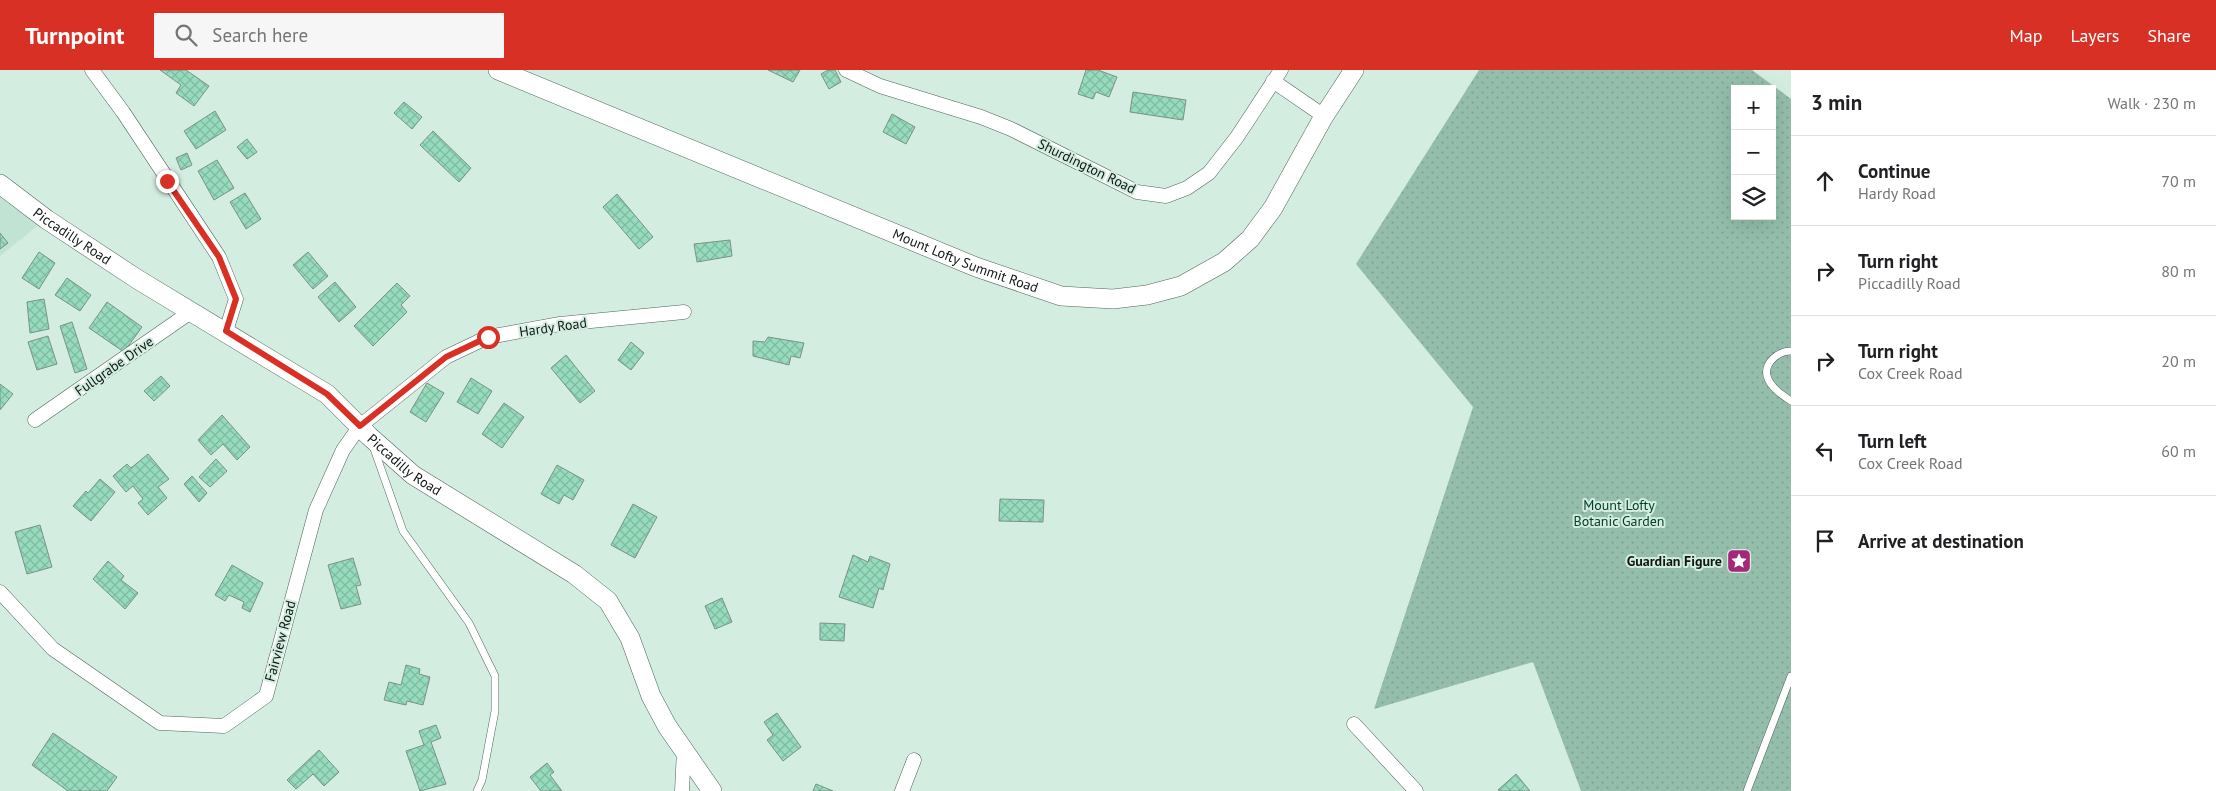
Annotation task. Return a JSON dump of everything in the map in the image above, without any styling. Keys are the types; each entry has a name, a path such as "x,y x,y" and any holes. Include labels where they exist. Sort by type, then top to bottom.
{"main road":[{"name":"Mount Lofty Summit Road","path":"498,70 976,268 1061,296 1114,299 1147,296 1181,286 1224,262 1250,239 1273,208 1324,116 1354,70"},
{"name":"Piccadilly Road","path":"0,184 46,219 137,279 226,331 327,394 364,431 413,474 574,574 608,600 630,638 651,696 667,726 712,791"}],"street":[{"path":"92,70 123,112 219,257 236,299 226,331"},
{"name":"Shurdington Road","path":"846,70 880,86 982,117 1011,129 1137,192 1166,196 1186,188 1209,173 1237,137 1277,76"},
{"path":"1277,76 1324,116"},
{"name":"Fullgrabe Drive","path":"35,420 192,311"},
{"name":"Hardy Road","path":"364,431 446,357 488,337 560,324 684,312"},
{"name":"Fairview Road","path":"0,592 53,648 160,723 224,726 266,696 316,510 343,450 364,431"},
{"path":"1354,724 1416,791"},
{"path":"682,791 684,750"},
{"path":"902,791 914,760"}],"lane":[{"path":"1791,351 1784,351 1773,357 1767,376 1775,390 1791,401"},
{"path":"364,431 403,531 469,623 495,676 495,711 482,780 477,791"},
{"path":"1747,791 1791,676"}],"shaded area":[{"path":"0,184 46,219 0,256"}],"green space":[{"name":"Mount Lofty Botanic Garden","path":"1479,70 1752,70 1772,85 1731,85 1731,220 1776,220 1776,88 1791,99 1791,791 1581,791 1533,662 1374,709 1473,407 1356,264"}],"building":[{"path":"160,70 186,70 209,86 194,106 176,93 181,85"},
{"path":"768,70 800,70 793,82"},
{"path":"828,70 835,70 841,82 829,89 821,74"},
{"path":"1086,70 1098,70 1117,77 1109,97 1096,92 1093,99 1078,94"},
{"path":"1133,92 1186,100 1183,120 1130,112"},
{"path":"404,102 422,117 412,129 394,113"},
{"path":"215,111 226,130 196,149 184,131"},
{"path":"892,114 915,127 906,144 883,132"},
{"path":"433,131 471,168 459,182 420,145"},
{"path":"247,139 257,152 247,159 237,147"},
{"path":"187,153 192,165 181,170 176,158"},
{"path":"217,160 234,188 214,200 198,171"},
{"path":"245,193 261,219 246,229 230,202"},
{"path":"617,194 653,237 639,249 603,207"},
{"path":"0,233 8,243 0,249"},
{"path":"730,240 732,256 697,262 694,244"},
{"path":"39,252 55,263 39,289 22,278"},
{"path":"308,252 328,276 313,289 293,265"},
{"path":"67,278 91,295 80,311 55,295"},
{"path":"335,282 356,307 339,322 318,297"},
{"path":"397,283 410,296 401,305 407,312 373,346 354,326"},
{"path":"44,299 49,329 30,333 27,302"},
{"path":"107,302 142,327 124,352 89,328"},
{"path":"72,322 87,369 75,373 60,326"},
{"path":"48,336 57,364 37,370 28,342"},
{"path":"768,337 804,343 800,358 791,356 789,365 753,356 753,341 765,342"},
{"path":"631,342 644,353 631,370 618,360"},
{"path":"566,355 595,391 580,403 551,368"},
{"path":"161,376 170,386 154,401 144,391"},
{"path":"471,378 492,391 478,414 457,402"},
{"path":"427,383 444,393 426,422 410,412"},
{"path":"0,384 13,394 0,410"},
{"path":"504,403 524,417 502,448 482,434"},
{"path":"222,415 250,447 237,460 223,444 211,455 198,440"},
{"path":"148,454 169,479 158,487 167,498 148,515 138,503 143,499 133,486 126,492 113,476 127,464 131,468"},
{"path":"216,459 227,471 210,487 199,477"},
{"path":"557,465 584,480 573,500 564,495 559,504 541,494"},
{"path":"192,476 207,493 199,502 184,484"},
{"path":"100,479 115,492 91,521 73,506"},
{"path":"1000,499 1044,500 1043,522 999,521"},
{"path":"633,504 657,517 635,558 611,545"},
{"path":"40,525 52,567 27,574 15,532"},
{"path":"853,555 868,562 870,556 890,564 883,590 879,588 873,608 839,597"},
{"path":"353,558 361,585 356,586 361,604 341,609 328,565"},
{"path":"108,561 124,576 121,580 138,593 125,609 93,579"},
{"path":"232,565 263,583 250,612 242,608 244,602 229,595 225,601 215,595"},
{"path":"722,598 732,622 715,629 705,606"},
{"path":"820,623 845,624 844,641 820,640"},
{"path":"406,665 420,669 419,674 430,677 423,705 407,701 406,705 384,700 389,682 401,685"},
{"path":"777,713 801,747 783,761 767,740 773,735 764,722"},
{"path":"436,725 441,738 431,742 446,784 420,791 406,751 424,745 419,731"},
{"path":"53,733 117,777 107,791 68,791 32,765"},
{"path":"319,750 339,772 324,786 313,774 296,789 287,780"},
{"path":"547,763 554,772 550,775 562,791 541,791 530,777"},
{"path":"1516,774 1530,791 1498,790"},
{"path":"816,784 833,791 813,791"}],"place":[{"name":"Guardian Figure","path":"1739,561"}],"route":[{"path":"167,181 219,257 236,299 226,331 327,394 360,426 446,357 488,337"}]}
